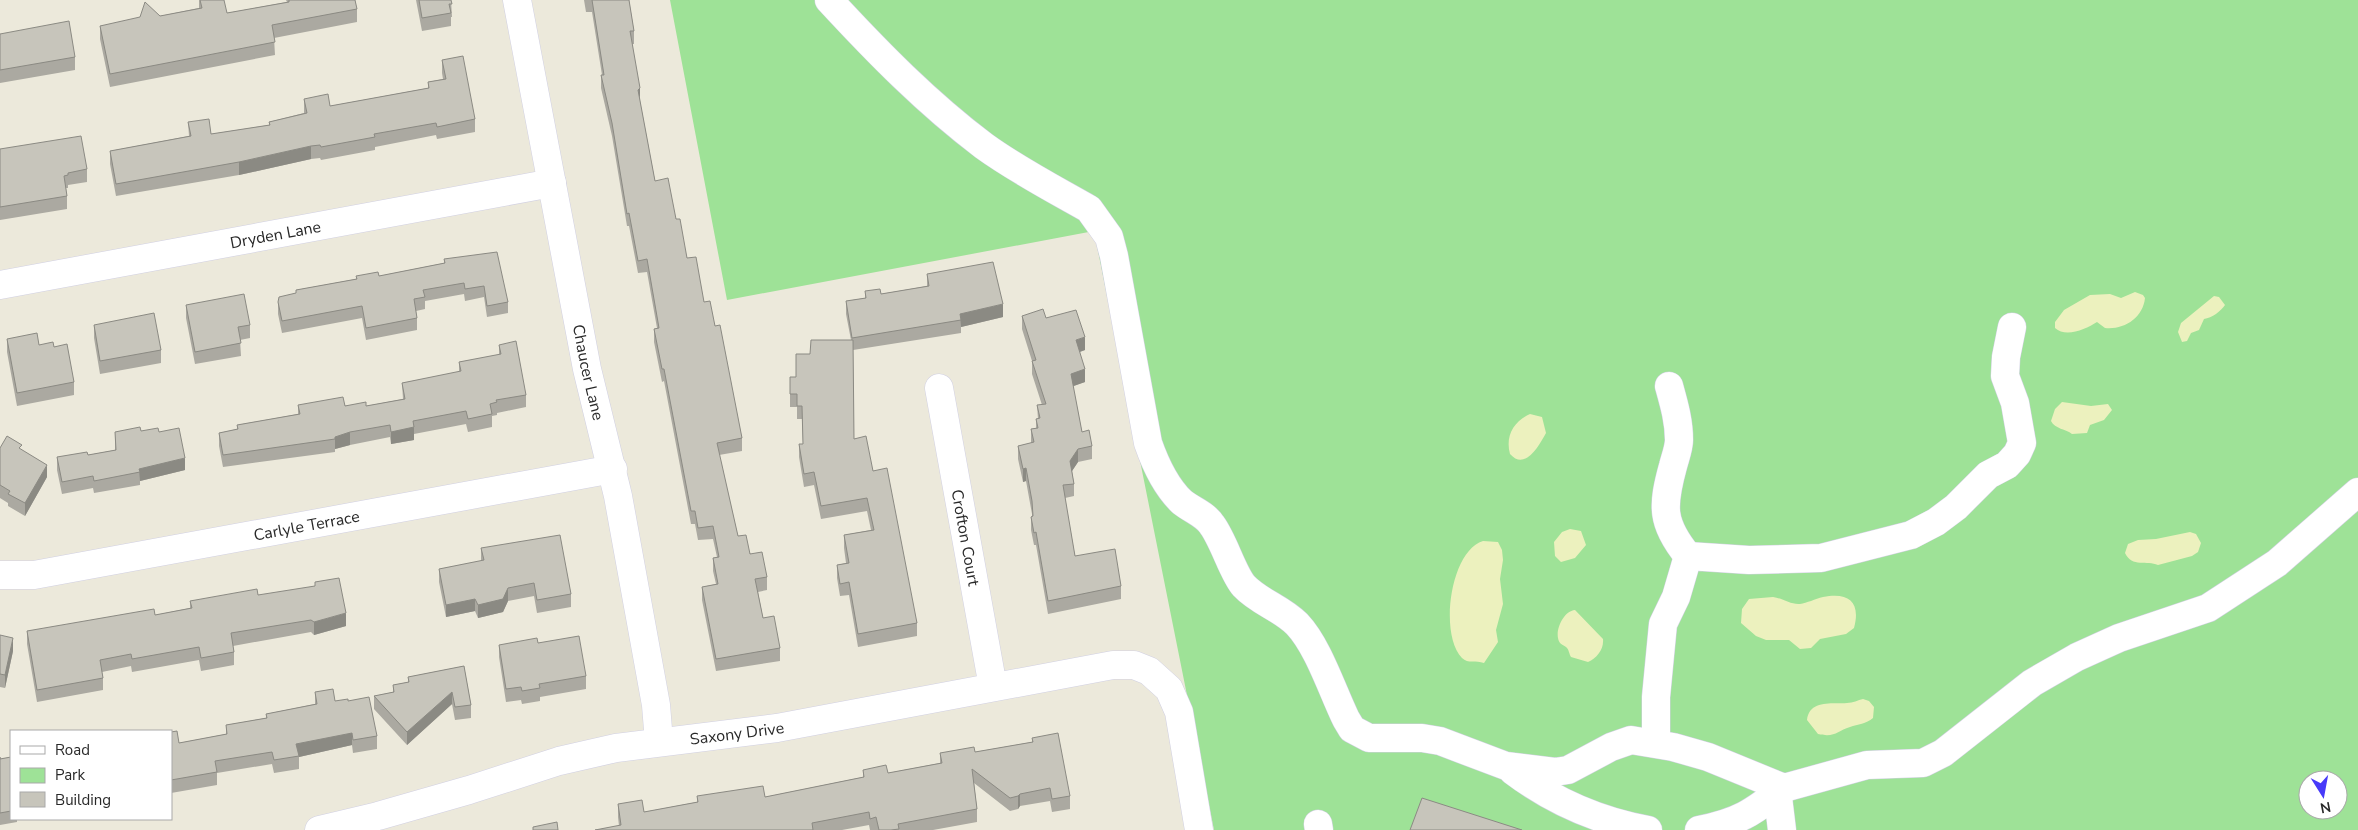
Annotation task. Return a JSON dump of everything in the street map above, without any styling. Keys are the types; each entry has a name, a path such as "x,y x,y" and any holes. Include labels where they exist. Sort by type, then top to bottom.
{"street":[{"name":"Chaucer Lane","path":"517,0 587,369 613,469 656,705 659,742"},
{"path":"828,0 882,58 932,105 986,147 1089,209 1101,225 1108,237 1122,290 1148,442 1152,455 1169,486 1183,502 1212,523 1224,543 1242,584 1256,598 1296,624 1310,644 1352,728 1369,738 1422,738 1440,742 1506,766 1555,772 1568,770 1611,747 1631,740 1656,743 1708,757 1784,788"},
{"name":"Dryden Lane","path":"0,285 552,183"},
{"path":"1669,386 1678,420 1679,442 1666,498 1666,522 1676,542 1688,556 1749,560 1821,558 1911,535 1936,522 1956,507 1988,475 2007,465 2017,454 2022,443 2015,403 2005,376 2006,357 2012,326"},
{"name":"Crofton Court","path":"939,388 993,687"},
{"name":"Carlyle Terrace","path":"0,575 34,575 613,469"},
{"path":"1699,830 1731,822 1754,812 1784,788 1867,765 1923,763 1943,753 2032,682 2076,657 2120,638 2208,608 2277,563 2358,492"},
{"path":"1656,743 1656,697 1663,624 1676,597 1688,556"},
{"name":"Saxony Drive","path":"319,830 424,803 558,761 616,748 777,728 1113,665 1134,666 1149,671 1170,689 1179,712 1199,830"},
{"path":"1506,766 1522,778 1577,809 1600,819 1648,830"},
{"path":"1782,830 1778,797 1784,788"}],"green space":[{"path":"670,0 2358,0 2358,830 1214,830 1094,231 727,300"}],"sand":[{"path":"2135,292 2143,295 2145,298 2143,305 2136,317 2125,325 2105,328 2097,322 2082,330 2070,332 2060,331 2055,328 2055,322 2064,310 2090,295 2110,294 2121,298"},
{"path":"2214,296 2219,297 2225,305 2216,314 2204,319 2199,330 2191,333 2187,341 2182,342 2178,332 2181,323"},
{"path":"2062,402 2091,406 2108,404 2112,410 2104,420 2090,425 2087,433 2072,434 2055,426 2051,421 2055,409"},
{"path":"1530,414 1542,417 1546,433 1531,455 1521,460 1516,459 1510,454 1510,435 1515,425"},
{"path":"1570,529 1581,531 1586,545 1575,558 1561,562 1555,556 1554,542 1562,532"},
{"path":"2190,532 2196,534 2201,543 2198,552 2192,556 2158,565 2136,562 2128,558 2125,553 2128,544 2138,540 2156,539"},
{"path":"1483,541 1498,542 1502,550 1503,560 1500,579 1503,604 1496,630 1498,642 1484,663 1467,661 1462,658 1455,647 1451,631 1450,614 1456,576 1463,560 1472,548"},
{"path":"1840,596 1846,598 1851,601 1856,611 1854,628 1846,634 1820,639 1811,648 1800,649 1789,640 1766,640 1756,636 1741,623 1742,609 1749,599 1773,597 1797,604 1823,597"},
{"path":"1575,610 1603,639 1599,653 1588,662 1571,657 1567,648 1558,640 1558,630 1564,617 1567,613"},
{"path":"1863,699 1869,701 1874,707 1873,718 1865,723 1832,735 1824,735 1818,734 1807,720 1809,713 1817,706 1829,703 1849,703"}],"building":[{"path":"200,0 224,0 227,13 289,2 289,0 355,0 357,9 272,25 275,42 110,74 100,26 140,17 145,2 160,16 202,8"},
{"path":"419,0 451,0 452,4 449,4 451,13 422,18"},
{"path":"592,0 629,0 634,31 630,31 640,88 638,90 655,181 668,178 676,219 680,219 687,258 696,257 704,302 710,301 715,326 720,325 742,438 717,443 738,536 746,535 750,554 762,552 767,577 755,579 763,618 774,616 780,648 716,659 702,587 718,584 713,558 719,557 713,526 698,528 695,511 691,511 664,369 662,369 654,329 659,328 647,259 638,261 629,213 627,214 612,123 601,75 604,75"},
{"path":"69,21 75,57 0,70 0,34"},
{"path":"463,56 475,119 437,127 436,123 374,134 375,137 321,147 320,145 311,146 239,162 116,184 110,151 191,136 188,122 209,119 211,134 270,125 269,122 307,113 304,99 328,94 330,106 429,88 428,82 446,79 442,60"},
{"path":"81,136 87,169 68,173 68,175 64,176 67,196 0,207 0,149"},
{"path":"497,252 508,302 487,306 484,286 465,289 464,283 423,290 425,297 414,299 417,318 366,328 362,306 282,321 278,302 279,297 296,293 296,290 357,279 356,276 378,272 379,276 445,263 444,259"},
{"path":"993,262 1003,304 960,314 961,320 852,338 846,301 866,298 865,291 880,289 881,294 929,286 927,274"},
{"path":"244,294 250,325 238,327 241,343 195,352 186,305"},
{"path":"1043,309 1046,318 1076,310 1085,337 1076,340 1085,369 1071,374 1082,432 1089,430 1092,446 1078,449 1070,461 1074,484 1063,485 1075,556 1115,549 1121,586 1048,601 1036,532 1034,533 1031,517 1033,516 1032,501 1026,468 1023,469 1018,446 1034,442 1031,429 1038,428 1036,419 1040,418 1037,405 1046,404 1032,361 1036,360 1022,316"},
{"path":"154,313 161,350 100,361 94,325"},
{"path":"37,333 39,345 53,342 54,347 67,344 74,382 17,393 7,339"},
{"path":"811,340 853,340 854,439 866,436 873,471 887,468 917,623 858,634 849,582 840,584 837,565 849,563 844,535 874,530 867,498 821,506 814,472 804,474 799,444 803,444 802,406 797,406 797,394 790,394 790,377 796,377 796,354 810,354"},
{"path":"516,341 526,395 496,400 497,402 490,404 492,414 468,419 466,411 413,421 414,427 391,432 390,425 350,432 335,437 335,439 223,455 219,433 238,429 237,425 300,414 298,405 343,397 345,406 366,402 366,406 405,399 402,383 461,371 459,362 501,354 499,345"},
{"path":"140,427 141,431 158,428 159,432 179,428 185,458 139,469 140,472 94,481 93,476 62,482 57,457 87,452 88,455 116,450 115,432"},
{"path":"7,436 22,445 19,448 47,465 25,503 8,494 10,491 0,485 0,448"},
{"path":"560,535 571,594 537,600 534,583 508,588 503,599 478,605 475,599 446,605 439,569 484,560 481,548"},
{"path":"339,578 346,613 314,622 311,620 231,633 234,652 201,658 199,647 132,659 131,654 100,660 103,678 37,690 27,631 154,609 155,615 192,608 190,601 257,589 258,595 315,586 315,582"},
{"path":"0,635 13,638 5,675 0,674"},
{"path":"579,636 586,676 539,684 540,688 522,691 521,687 506,689 499,645 537,638 538,643"},
{"path":"464,666 471,705 455,707 452,692 407,732 374,696 394,692 393,685 409,682 408,677"},
{"path":"333,689 335,701 348,699 348,701 369,697 377,736 353,740 352,733 296,744 299,756 274,760 272,752 215,761 217,772 172,780 172,732 177,731 179,743 227,734 226,725 267,718 266,714 317,704 315,692"},
{"path":"1058,733 1070,796 1052,799 1050,788 1010,798 972,769 977,809 898,824 899,829 879,830 876,817 870,819 869,812 812,823 813,830 595,830 621,825 618,804 642,800 644,812 698,802 697,796 763,786 765,797 864,777 863,770 886,765 888,773 942,763 940,753 974,747 975,752 1033,742 1032,738"},
{"path":"10,757 10,811 0,813 0,759"},
{"path":"1422,798 1522,830 1410,830"},
{"path":"557,822 558,830 533,830 533,827"}]}
